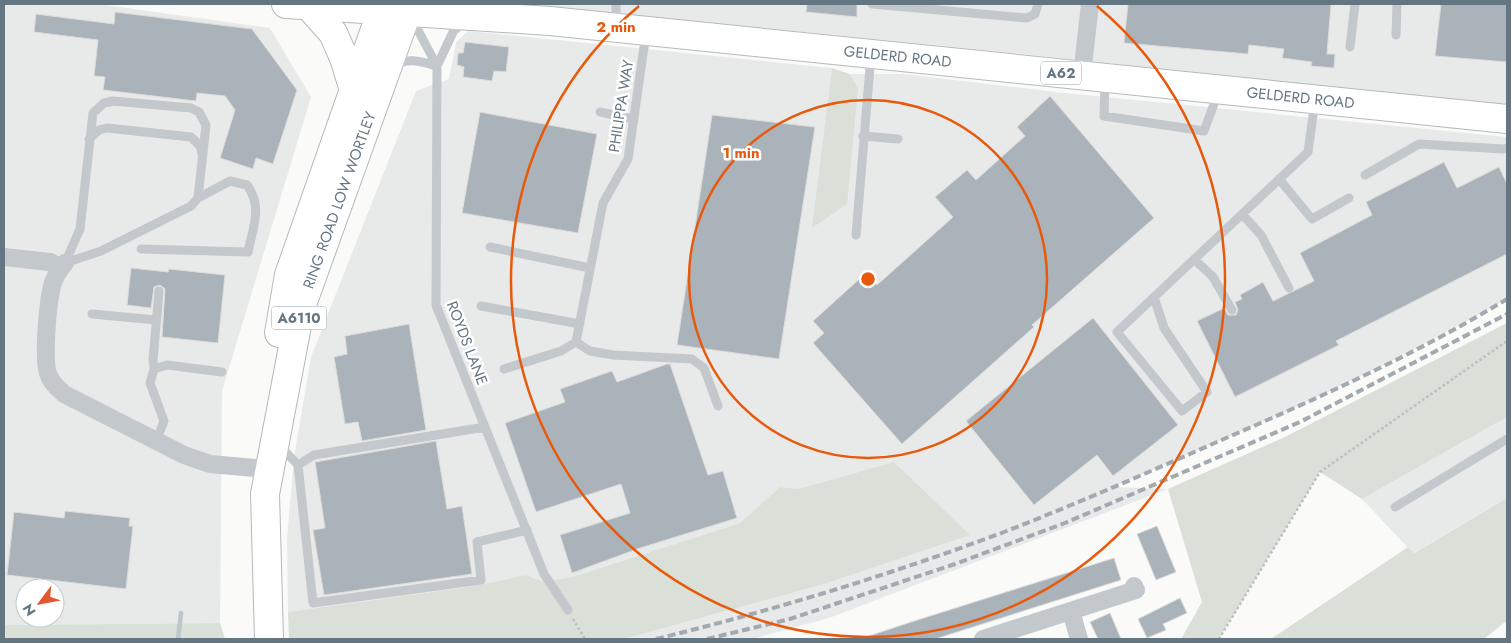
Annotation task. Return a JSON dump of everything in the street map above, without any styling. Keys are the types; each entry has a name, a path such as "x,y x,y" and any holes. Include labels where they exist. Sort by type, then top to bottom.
{"main road":[{"name":"GELDERD ROAD","path":"302,4 464,10 550,20 616,16 646,30 1507,119"},
{"path":"302,4 332,33 344,58 354,90"},
{"name":"RING ROAD LOW WORTLEY","path":"269,639 265,494 300,310 386,74 395,7"},
{"name":"RING ROAD LOW WORTLEY","path":"253,639 249,582 250,496 289,274 354,90 395,7"}],"street":[{"path":"1090,4 1093,76"},
{"path":"4,257 63,265 52,283 45,366 49,377 64,394 184,455 210,464 255,468"},
{"path":"983,639 1136,590 1134,586"},
{"path":"1071,611 1079,639"}],"lane":[{"path":"872,4 1027,18 1035,14 1038,4"},
{"path":"1350,47 1355,4"},
{"path":"1396,35 1397,4"},
{"name":"ROYDS LANE","path":"395,7 428,46 437,66 436,305 544,574 568,610"},
{"name":"ROYDS LANE","path":"437,66 464,10"},
{"name":"PHILIPPA WAY","path":"576,342 603,203 628,158 646,30"},
{"path":"856,235 871,54"},
{"path":"386,74 399,62 411,60 437,66"},
{"path":"1093,76 1104,116 1204,131 1214,104 1216,89"},
{"path":"1154,297 1164,328 1207,392 1182,411 1117,332 1154,297 1194,260 1242,214 1279,180 1308,152 1315,99"},
{"path":"63,265 80,229 93,113 104,103 113,101 191,108 199,112 206,125 198,198"},
{"path":"600,112 634,118"},
{"path":"89,139 99,130 107,128 191,137 200,146 202,156"},
{"path":"863,136 898,140"},
{"path":"1366,175 1419,144 1507,148"},
{"path":"1279,180 1312,218 1349,198"},
{"path":"63,265 101,251 190,206 198,198 230,181 247,185 255,196 257,207 248,252 141,249"},
{"path":"1242,214 1261,235 1289,288"},
{"path":"490,247 590,268"},
{"path":"1194,260 1213,276 1232,310"},
{"path":"156,442 164,421 150,383 154,369 153,360 159,291"},
{"path":"480,306 580,324"},
{"path":"92,314 156,320"},
{"path":"504,369 561,351 576,342 590,351 613,355 692,359 704,368 718,406"},
{"path":"154,369 167,366 222,372"},
{"path":"298,466 314,454 485,427"},
{"path":"275,439 286,455 298,466 313,603 481,580 477,542 526,530"},
{"path":"1395,507 1507,439"}],"path":[{"path":"1219,639 1320,472 1507,341"},
{"path":"568,610 585,639"}],"shaded area":[{"path":"4,4 98,4 270,28 311,97 222,391 220,623 65,624 65,578 15,578 15,625 4,625"},
{"path":"527,4 1507,4 1507,106 1043,56"},
{"path":"468,31 832,68 813,228 858,88 850,74 903,74 1065,93 1507,137 1507,299 1404,355 1295,408 1113,487 1168,489 829,618 752,639 624,639 821,585 969,535 894,462 798,489 780,487 740,523 572,577 543,582 526,575 474,586 288,612 287,539 294,457 311,357 416,91 449,79 456,42"},
{"path":"832,68 850,74 858,88 847,204 812,228"},
{"path":"1507,323 1507,417 1362,499 1320,472 1219,639 1181,639 1202,602 1168,489 1285,437"},
{"path":"1507,417 1507,498 1413,553 1362,499"},
{"path":"894,462 970,535 821,585 624,639 289,639 288,612 474,586 526,575 543,582 572,577 740,523 780,487 798,489"},
{"path":"1507,498 1507,623 1505,622 1484,639 1271,639 1408,547 1414,553"},
{"path":"220,623 225,639 4,639 4,625 15,625 15,628 65,628 65,624"}],"building":[{"path":"807,4 857,4 857,17 806,12"},
{"path":"1128,4 1331,4 1327,54 1335,54 1334,68 1311,66 1312,62 1282,58 1284,49 1249,45 1248,54 1124,43"},
{"path":"1441,4 1507,4 1507,62 1435,56"},
{"path":"115,12 252,29 297,90 273,164 256,158 253,169 220,158 235,110 225,96 197,93 196,101 103,90 105,77 94,76 98,40 34,32 36,14 114,24"},
{"path":"465,42 509,47 506,72 494,71 492,81 463,77 464,67 457,65 458,53 463,53"},
{"path":"1050,96 1154,218 1032,325 1034,327 902,444 813,343 824,333 813,321 866,273 877,285 953,217 935,197 967,170 976,180 1025,136 1017,127"},
{"path":"480,112 597,134 578,233 462,213"},
{"path":"712,115 815,127 779,359 677,345"},
{"path":"1444,162 1457,188 1499,167 1507,184 1507,254 1336,341 1339,345 1235,397 1197,321 1224,308 1228,315 1236,315 1238,310 1235,302 1242,299 1240,295 1263,282 1273,301 1314,281 1300,253 1372,215 1366,202"},
{"path":"131,268 168,272 169,269 225,275 218,343 162,337 165,289 160,285 154,287 151,308 127,305"},
{"path":"1093,318 1178,425 1113,476 1097,455 1034,505 966,421"},
{"path":"409,324 426,430 362,441 358,422 345,424 334,357 347,354 345,336"},
{"path":"670,364 708,475 723,471 737,518 640,548 572,573 560,535 630,513 621,484 536,512 505,423 565,402 560,389 612,371 617,382"},
{"path":"436,441 447,509 462,506 472,574 324,595 313,530 325,528 315,462"},
{"path":"65,511 130,518 129,526 133,526 126,589 65,582 65,578 32,578 7,575 14,512 64,518"},
{"path":"1157,526 1176,572 1156,580 1137,534"},
{"path":"1114,558 1121,580 935,639 866,639 866,637 908,623"},
{"path":"1180,598 1187,613 1163,624 1166,630 1147,638 1138,619"},
{"path":"1110,613 1121,639 1098,639 1090,622"}],"waterway":[{"path":"178,639 181,613"}],"railway":[{"path":"656,639 831,591 918,563 1004,532 1138,477 1328,393 1401,358 1507,299"},
{"path":"707,639 790,619 955,564 1065,523 1300,422 1507,314"}]}
